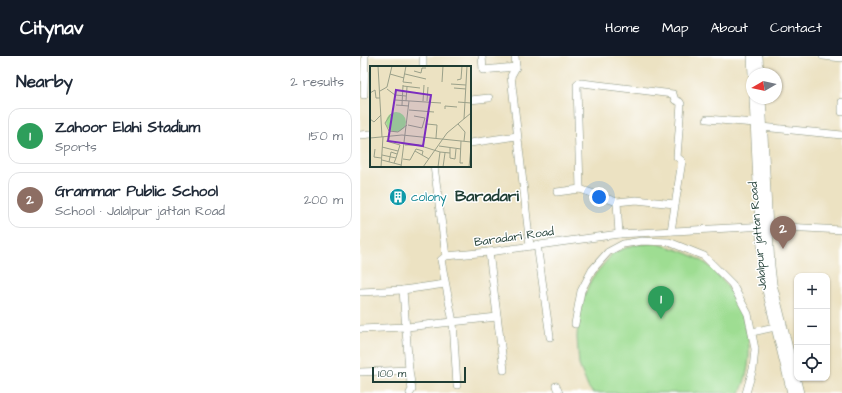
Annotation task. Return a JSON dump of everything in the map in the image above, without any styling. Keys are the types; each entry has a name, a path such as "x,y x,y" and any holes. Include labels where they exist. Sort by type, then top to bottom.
{"main road":[{"path":"752,56 753,68"},
{"path":"758,56 759,68"},
{"name":"Jalalpur jattan Road","path":"755,104 759,125"},
{"name":"Jalalpur jattan Road","path":"761,104 759,125 766,286 792,393"},
{"name":"Jalalpur jattan Road","path":"764,226 772,284 799,393"}],"street":[{"path":"365,56 365,95"},
{"path":"482,56 483,70 516,67"},
{"path":"515,56 516,67 511,76 517,136 533,245 550,337"},
{"path":"823,56 842,58"},
{"path":"580,189 577,85 582,83 673,94 675,100 681,104 677,156 682,161 672,231"},
{"path":"471,100 489,98"},
{"path":"842,102 842,112"},
{"path":"707,119 842,135"},
{"path":"360,135 370,134"},
{"path":"471,143 517,136"},
{"path":"434,167 446,256 441,260 453,322 457,385"},
{"path":"557,192 580,189 618,202 636,200 676,204"},
{"path":"618,202 619,234"},
{"name":"Baradari Road","path":"446,256 489,252 619,234 764,226 842,230"},
{"path":"575,324 581,291 592,270 608,252 623,244 642,241 669,242 704,256 732,284 748,314 755,349 753,369 746,393"},
{"path":"489,252 504,370"},
{"path":"360,292 403,290 445,284"},
{"path":"403,290 412,390 410,393"},
{"path":"360,330 407,327 497,317"},
{"path":"752,332 775,327"},
{"path":"360,372 409,370"}],"green space":[{"path":"655,243 687,253 709,265 723,281 737,303 746,328 749,353 745,380 740,393 593,393 588,387 579,365 577,337 579,308 592,278 613,253 633,245"}],"place":[{"name":"colony","path":"398,197"},
{"name":"Grammar Public School","path":"783,249"},
{"name":"Zahoor Elahi Stadium","path":"661,319"}],"district":[{"name":"Baradari","path":"487,196"}]}
